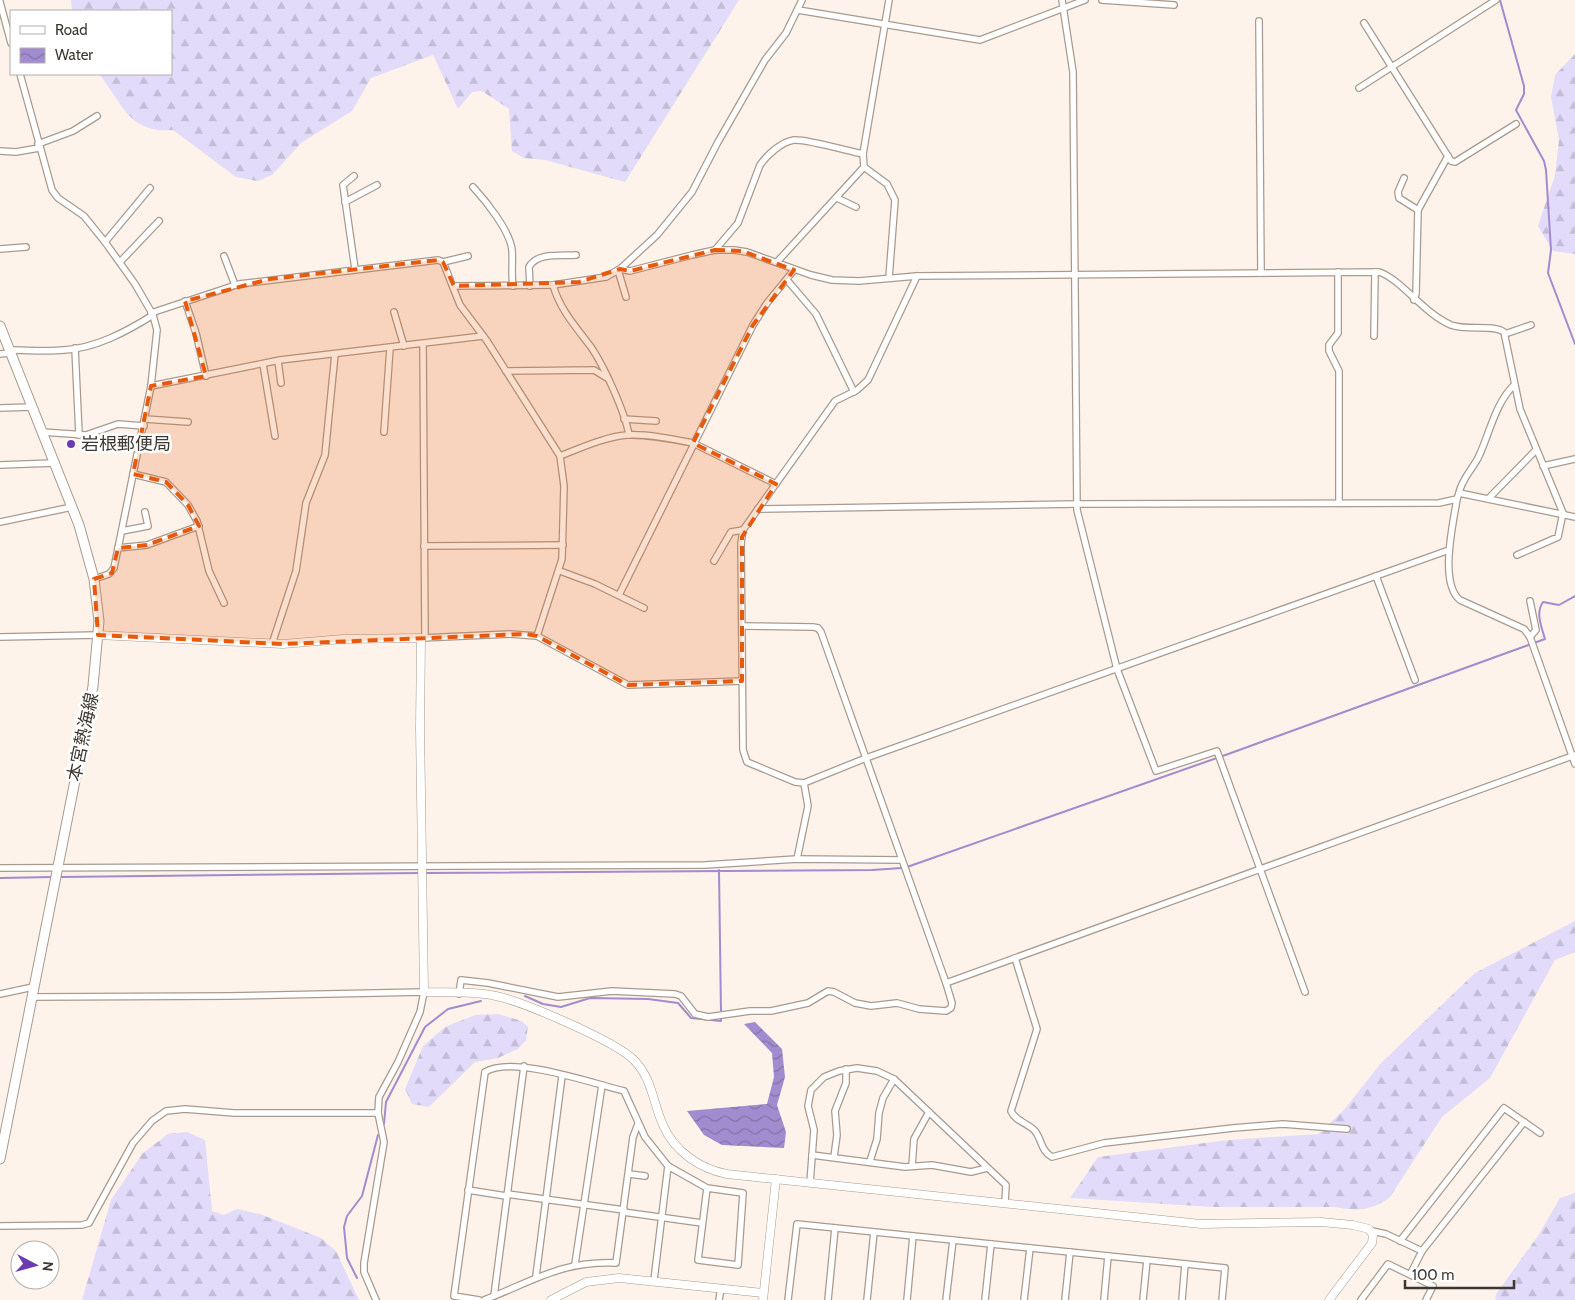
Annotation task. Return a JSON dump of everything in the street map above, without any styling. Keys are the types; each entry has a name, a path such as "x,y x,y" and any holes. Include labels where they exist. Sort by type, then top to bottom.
{"main road":[{"name":"本宮熱海線","path":"0,326 72,507 94,579 98,601 98,635 93,686 0,1159"}],"street":[{"path":"454,286 553,285 606,277 619,270 657,235 692,192 738,105 765,60 786,33 802,0"},
{"path":"777,262 864,167 864,154 889,0"},
{"path":"1062,0 1073,72 1077,510 1117,669 1156,771 1217,751 1305,992"},
{"path":"798,10 980,40 1085,0"},
{"path":"1102,0 1174,6"},
{"path":"1359,88 1496,0"},
{"path":"0,2 10,39"},
{"path":"1259,22 1261,273"},
{"path":"1364,23 1451,161 1455,162 1516,124"},
{"path":"20,75 39,146 55,195 84,216 120,262 152,314 157,341 144,422 112,572 94,579"},
{"path":"0,151 16,152 39,146 73,131 97,116"},
{"path":"715,250 738,223 760,165 766,157 783,145 796,140 864,154"},
{"path":"1414,300 1416,294 1418,210 1448,156"},
{"path":"864,167 887,184 895,200 889,278"},
{"path":"354,176 343,185 355,269"},
{"path":"1404,178 1398,192 1399,198 1418,210"},
{"path":"345,202 377,185"},
{"path":"473,187 486,200 511,248 510,272 513,286"},
{"path":"105,242 150,188"},
{"path":"837,198 856,207"},
{"path":"120,262 159,222"},
{"path":"0,248 26,246"},
{"path":"619,270 630,270 715,250 742,251 777,262 794,270 832,280 859,281 917,276 1075,274 1375,272 1386,275 1428,313 1453,326 1504,330 1520,409 1563,513 1558,537 1517,555"},
{"path":"530,286 528,267 535,260 547,256 576,255"},
{"path":"224,256 235,285"},
{"path":"0,354 75,348 115,336 152,314 235,285 355,269 438,260 443,262 468,256"},
{"path":"443,262 454,286 460,306 483,336 560,456 564,486 563,546 560,571 537,636"},
{"path":"619,270 626,297"},
{"path":"619,595 753,325 794,270"},
{"path":"1338,272 1338,333 1329,344 1329,351 1339,372 1340,503"},
{"path":"1374,336 1375,272"},
{"path":"917,276 874,368 863,386 834,401 744,530 741,543 742,681 744,758 747,762 795,782 804,783 866,758 1449,550"},
{"path":"786,280 816,314 854,392"},
{"path":"553,285 558,301 592,348 607,378 629,435"},
{"path":"185,301 196,334 206,376"},
{"path":"394,312 404,346"},
{"path":"1505,334 1531,325"},
{"path":"151,386 278,360 483,336"},
{"path":"376,1300 364,1272 364,1263 384,1142 378,1113 379,1097 398,1062 420,1012 424,992 422,866 423,344"},
{"path":"75,348 79,435"},
{"path":"384,432 390,348"},
{"path":"272,644 296,571 306,503 325,455 335,354"},
{"path":"278,360 280,383"},
{"path":"264,364 275,436"},
{"path":"506,371 594,370 607,378"},
{"path":"1514,385 1509,390 1492,421 1479,456 1462,482 1449,550 1450,580 1455,595 1524,629 1530,637 1575,764"},
{"path":"0,408 32,407"},
{"path":"624,419 656,421"},
{"path":"42,432 79,435 95,434 118,424 188,422"},
{"path":"560,456 617,436 629,435 693,443 776,484"},
{"path":"1488,498 1536,450"},
{"path":"1543,466 1575,459"},
{"path":"0,465 54,463"},
{"path":"133,474 166,482 188,505 199,526 210,572 224,603"},
{"path":"758,509 1078,504 1439,503 1458,496 1488,498 1575,517"},
{"path":"0,522 72,507"},
{"path":"122,531 148,526 145,512"},
{"path":"118,548 147,545 199,526"},
{"path":"714,561 731,532 744,530"},
{"path":"424,546 563,546"},
{"path":"560,571 619,595 644,608"},
{"path":"1376,576 1415,680"},
{"path":"1530,601 1536,630 1530,637"},
{"path":"459,994 461,980 488,983 558,997 612,991 675,994 681,996 697,1015 715,1017 750,1011 771,1011 813,1001 828,991 834,992 855,1003 871,1006 896,1003 920,1009 946,1011 952,1007 946,982 818,628 742,626"},
{"path":"0,637 98,635 272,644 510,634 537,636 628,685 742,681"},
{"path":"946,982 1573,755"},
{"path":"796,859 808,806 804,783"},
{"path":"0,868 704,865 796,859 903,862"},
{"path":"1015,958 1037,1029 1011,1111 1013,1116 1034,1130 1044,1152 1052,1157 1104,1143 1233,1128 1283,1124 1347,1129"},
{"path":"0,994 33,987"},
{"path":"32,997 230,996 424,992 495,995 512,1000 619,1048 641,1068 652,1088 663,1126 676,1145 702,1166 720,1173 1201,1224 1320,1222 1361,1226 1400,1240 1422,1251"},
{"path":"479,1300 454,1296 485,1072 504,1065 524,1066 624,1091 638,1124 652,1147 668,1166 707,1188 743,1193 738,1265 698,1260 707,1188"},
{"path":"494,1296 524,1066"},
{"path":"810,1183 814,1130 808,1106 811,1090 824,1077 846,1069 868,1069 894,1078 1006,1185 1005,1203"},
{"path":"834,1157 837,1135 835,1111 846,1083 846,1069"},
{"path":"536,1276 562,1076"},
{"path":"870,1161 877,1138 879,1113 883,1098 894,1078"},
{"path":"576,1264 602,1085"},
{"path":"1400,1240 1504,1108 1540,1133"},
{"path":"0,1226 82,1226 89,1223 132,1143 152,1121 166,1111 185,1109 234,1113 378,1113"},
{"path":"912,1166 914,1139 929,1112"},
{"path":"1411,1274 1422,1251 1524,1122"},
{"path":"484,1300 536,1276 576,1264 616,1262 633,1137 638,1124"},
{"path":"812,1155 912,1166 932,1165 973,1172 987,1168"},
{"path":"654,1280 668,1166"},
{"path":"629,1174 645,1176"},
{"path":"551,1300 577,1286 597,1280 619,1278 721,1288 763,1296 776,1179"},
{"path":"468,1190 702,1223"},
{"path":"788,1300 797,1224 1225,1268 1222,1300"},
{"path":"828,1300 835,1228"},
{"path":"1329,1300 1372,1243 1372,1231"},
{"path":"867,1300 874,1232"},
{"path":"907,1300 913,1236"},
{"path":"946,1300 953,1240"},
{"path":"985,1300 991,1244"},
{"path":"1024,1300 1030,1248"},
{"path":"1065,1300 1070,1252"},
{"path":"1104,1300 1108,1256"},
{"path":"1143,1300 1147,1260"},
{"path":"1182,1300 1185,1264"},
{"path":"1361,1300 1388,1264 1433,1286 1426,1300"},
{"path":"719,1300 721,1288"}],"highlighted area":[{"path":"715,250 742,251 794,270 753,325 693,443 776,484 742,537 742,681 628,685 537,636 526,634 283,644 98,635 94,579 112,573 118,548 147,545 199,526 188,505 166,482 133,474 151,386 206,376 185,301 270,279 438,260 443,262 454,286 579,282 620,269 630,271"}],"green space":[{"path":"71,0 739,0 625,182 545,160 524,158 512,151 509,109 482,91 472,92 458,109 433,55 371,78 352,111 301,143 272,175 258,181 236,177 173,130 158,130 137,122 128,115 100,75 172,75 172,10 72,10"},
{"path":"1575,54 1575,254 1553,251 1538,226 1555,175 1559,140 1551,97 1555,75"},
{"path":"1575,921 1575,952 1555,960 1490,1078 1442,1117 1390,1197 1383,1202 1364,1209 1350,1209 1334,1207 1213,1207 1070,1198 1098,1157 1228,1140 1318,1134 1343,1111 1381,1063 1475,973"},
{"path":"498,1014 522,1021 528,1027 526,1040 518,1049 498,1058 475,1062 429,1107 412,1104 405,1089 423,1046 445,1027 475,1015"},
{"path":"187,1132 205,1140 212,1211 224,1215 237,1209 260,1214 321,1238 336,1251 359,1300 82,1300 111,1200 142,1154 168,1134"},
{"path":"1575,1193 1575,1300 1495,1300 1496,1294 1538,1236 1560,1198"}],"water":[{"path":"755,1022 782,1049 785,1077 777,1105 786,1132 784,1148 722,1145 704,1135 687,1111 767,1104 774,1077 772,1053 744,1024"}],"waterway":[{"path":"1500,0 1524,86 1524,94 1516,110 1544,161 1546,170 1551,250 1548,273 1575,344"},
{"path":"907,867 1231,753 1545,639 1539,616 1543,602 1559,605 1575,596"},
{"path":"425,873 872,870 902,868"},
{"path":"719,870 721,1013"},
{"path":"60,877 420,873"},
{"path":"0,878 53,877"},
{"path":"525,996 543,1004 561,1007 590,998 648,999 678,1003 691,1018 721,1021 721,1018"},
{"path":"384,1124 386,1102 425,1027 448,1009 481,1001"},
{"path":"357,1278 347,1258 344,1227 347,1216 362,1196 378,1135"}],"place":[{"name":"岩根郵便局","path":"71,444"}]}
